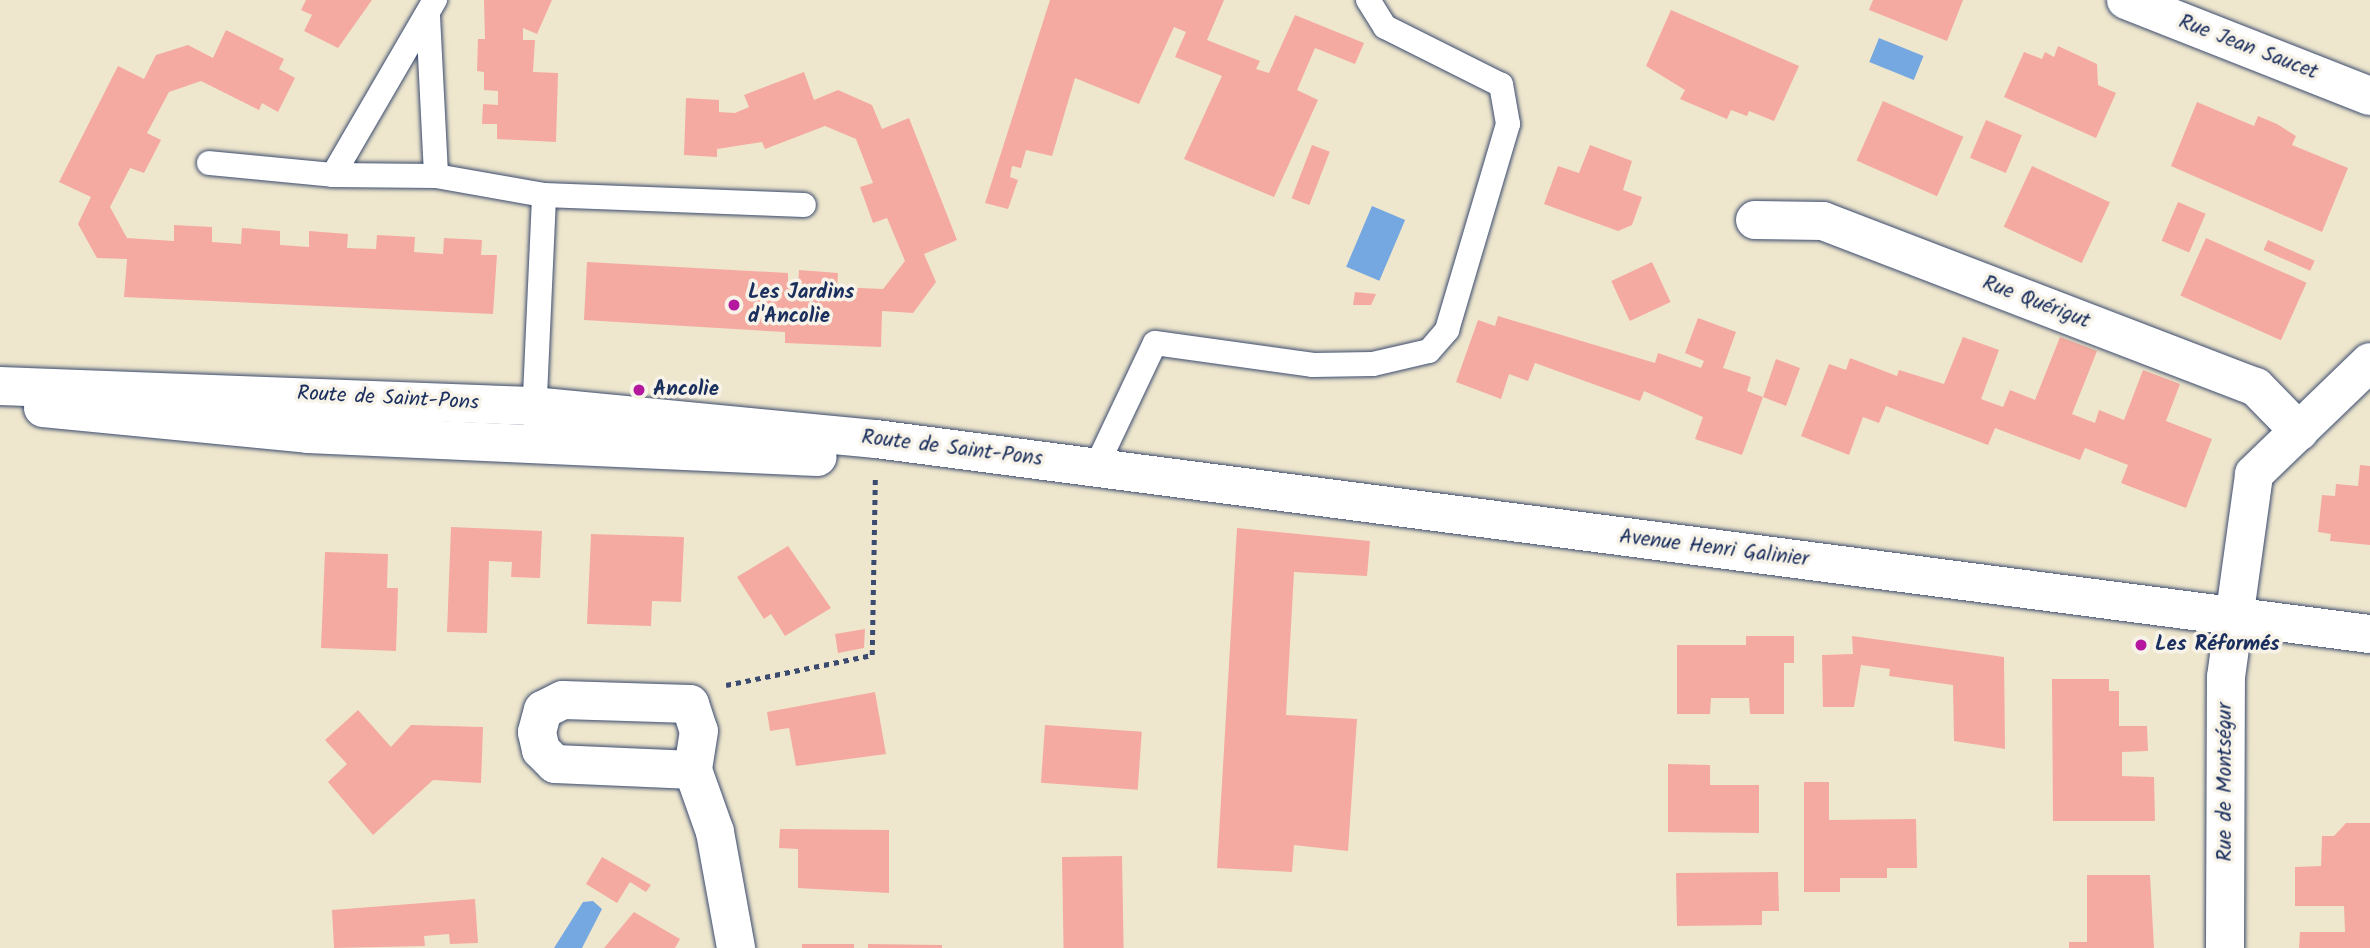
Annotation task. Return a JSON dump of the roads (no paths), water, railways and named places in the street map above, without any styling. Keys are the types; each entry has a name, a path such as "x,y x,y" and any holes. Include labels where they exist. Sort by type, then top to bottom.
{"main road":[{"name":"Rue Jean Saucet","path":"2126,0 2370,96"},
{"name":"Rue Quérigut","path":"1755,220 1823,220 2256,387 2299,431"},
{"path":"2234,617 2254,474 2370,362"},
{"name":"Route de Saint-Pons","path":"0,386 533,415 1057,463"},
{"name":"Route de Saint-Pons","path":"0,402 127,420 308,434 574,448 1057,463"},
{"name":"Avenue Henri Galinier","path":"1057,463 2370,634"},
{"name":"Rue de Montségur","path":"2225,948 2226,677 2234,617"},
{"path":"693,770 555,764 541,750 537,732 543,710 563,700 690,705 699,731 693,770 715,832 736,948"}],"lane":[{"path":"1096,467 1155,343 1313,365 1373,364 1429,351 1447,330 1508,124 1501,85 1385,27 1368,0"},
{"path":"333,175 431,8"},
{"path":"431,8 436,176"},
{"path":"209,163 333,175 436,176 544,195 804,205"},
{"path":"533,415 544,195"},
{"path":"308,434 533,415 574,448"}],"water":[{"path":"1879,38 1924,56 1914,80 1869,62"},
{"path":"1372,206 1405,220 1379,281 1346,267"},
{"path":"593,901 602,909 582,948 554,948 583,902"}],"place":[{"name":"Les Jardins d'Ancolie","path":"734,305"},
{"name":"Ancolie","path":"639,390"},
{"name":"Les Réformés","path":"2141,645"}]}
